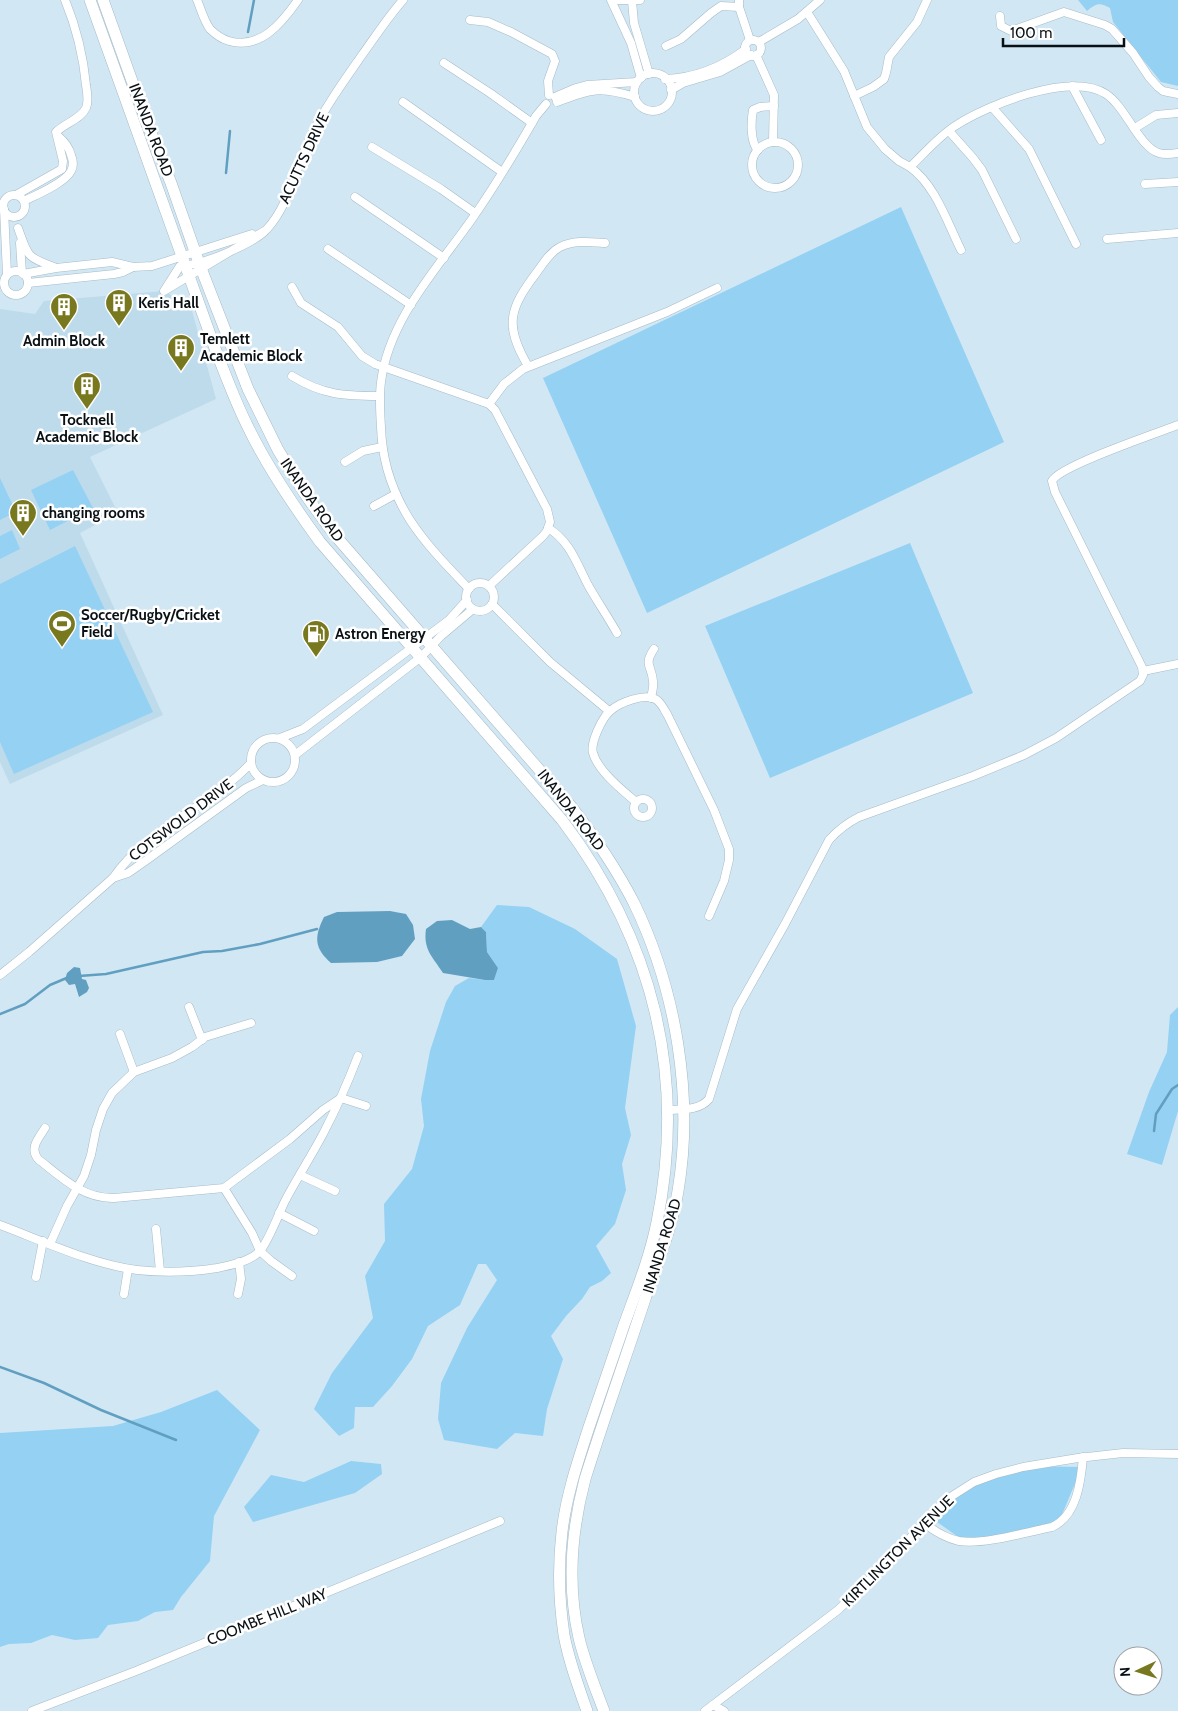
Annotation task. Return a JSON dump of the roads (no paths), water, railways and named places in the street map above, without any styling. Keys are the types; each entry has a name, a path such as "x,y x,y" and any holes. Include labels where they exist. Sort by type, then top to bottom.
{"main road":[{"name":"INANDA ROAD","path":"90,0 235,399 247,426 266,460 285,493 320,542 562,820 588,856 611,894 632,940 649,985 665,1069 668,1145 656,1224 635,1294 578,1460 567,1501 562,1530 560,1590 563,1628 573,1670 587,1711"},
{"name":"INANDA ROAD","path":"103,0 199,263 258,412 278,450 297,482 333,533 570,805 593,836 621,880 644,927 655,954 668,997 678,1045 683,1109 682,1163 678,1192 672,1219 591,1460 576,1519 571,1566 574,1611 586,1662 604,1711"}],"street":[{"path":"17,216 23,273 28,283 22,294 14,295 5,289 4,285 7,274 4,202 6,198 16,195 62,169 64,165 56,132 80,116 86,109 88,99 82,52 75,24 65,0"},
{"path":"197,0 211,30 225,40 244,43 263,38 274,29 298,0"},
{"name":"ACUTTS DRIVE","path":"186,266 199,263 246,244 261,235 272,223 283,204 308,143 324,112 351,71 403,0"},
{"path":"554,98 572,89 587,85 639,80 650,74 655,74 665,79 671,90 669,102 660,110 653,111 642,108 635,98 634,92 639,80 631,43 611,0 636,1 634,23 650,74"},
{"path":"760,42 807,12 820,0"},
{"path":"854,96 873,87 884,79 889,57 917,22 927,0"},
{"path":"666,46 681,39 721,6 739,3 750,40"},
{"path":"807,12 840,64 864,121 876,140 899,161 910,167 924,181 931,190 962,250"},
{"path":"1000,16 1001,26 1011,31 1064,12 1105,25 1112,29 1133,53 1154,84 1163,91 1178,94"},
{"path":"469,589 426,542 396,494 382,448 379,396 384,367 393,341 411,305 476,213 540,110 546,104 552,107 554,98 548,81 555,61 552,54 488,22 470,20"},
{"path":"750,40 760,42"},
{"path":"750,40 746,45 773,91 773,142"},
{"path":"671,90 683,83 720,72 761,48 760,42"},
{"path":"665,79 692,75 751,53"},
{"path":"444,63 532,123"},
{"path":"910,167 949,131 979,112 992,106 1046,90 1072,86 1094,88 1107,94 1118,104 1153,151 1164,154 1178,153"},
{"path":"1072,86 1101,140"},
{"path":"554,98 604,89 635,98"},
{"path":"403,102 502,172"},
{"path":"758,150 755,148 753,135 753,110 774,106"},
{"path":"992,106 1029,150 1076,244"},
{"path":"1135,128 1156,115 1178,113"},
{"path":"949,131 982,170 1016,239"},
{"path":"24,202 65,179 71,173 73,162 70,149 58,136"},
{"path":"773,142 787,145 796,155 798,162 796,175 787,185 774,189 761,184 756,178 752,166 753,159 758,150 773,142"},
{"path":"372,147 441,189 476,213"},
{"path":"1145,184 1178,182"},
{"path":"4,209 9,215 17,216 20,214 24,209 24,202 16,195"},
{"path":"355,197 444,258"},
{"path":"18,228 24,248 30,256 35,260 56,268"},
{"path":"186,266 180,266 164,291 266,230"},
{"path":"7,274 14,271 23,273 112,262 133,267 152,266 266,230"},
{"path":"1107,239 1178,233"},
{"path":"528,366 518,347 513,322 514,308 523,292 550,255 560,247 581,242 605,243"},
{"path":"328,249 411,305"},
{"path":"28,283 114,274 133,267"},
{"path":"292,287 301,302 338,327 364,358 375,364 489,404 495,410 546,505 550,522 548,528 535,544 490,586"},
{"path":"489,404 504,384 528,366 667,312 717,288"},
{"path":"292,376 317,390 346,396 379,396"},
{"path":"666,1110 700,1106 709,1099 737,1009 785,924 829,840 836,832 859,817 973,776 1024,755 1056,738 1140,681 1143,671 1055,492 1052,481 1057,475 1085,461 1178,425"},
{"path":"345,462 363,450 382,448"},
{"path":"374,506 396,494"},
{"path":"548,528 558,534 567,545 617,632"},
{"path":"280,738 303,729 412,648 441,636 473,609 484,610 492,604 494,596 490,586 477,583 469,589 467,600 473,609"},
{"path":"295,755 421,657 428,642 467,600"},
{"path":"492,604 550,662 609,712"},
{"path":"651,698 654,681 648,667 649,659 654,649"},
{"path":"1143,671 1178,664"},
{"path":"636,802 610,779 594,756 592,749 593,740 609,712 634,699 651,698 659,702 668,716 714,810 729,849 729,860 724,881 709,916"},
{"path":"272,737 280,738 290,744 295,755 294,769 284,780 270,782 262,780 257,776 251,763 251,756 258,743 272,737"},
{"name":"COTSWOLD DRIVE","path":"0,975 113,878 122,865 137,852 180,818 239,776 251,763"},
{"name":"COTSWOLD DRIVE","path":"113,878 128,873 246,788 262,780"},
{"path":"180,818 188,830"},
{"path":"137,852 144,862"},
{"path":"190,1007 202,1040"},
{"path":"36,1277 47,1242 84,1176 103,1109 112,1093 134,1072 172,1058 202,1040 222,1031 251,1023"},
{"path":"120,1034 134,1072"},
{"path":"0,1225 83,1256 128,1269 160,1271 205,1270 239,1262 255,1255 260,1251 325,1131 358,1056"},
{"path":"341,1098 366,1106"},
{"path":"45,1128 34,1145 34,1154 77,1188 103,1199 224,1188 261,1162 323,1110 341,1098"},
{"path":"312,1120 325,1131"},
{"path":"300,1175 335,1191"},
{"path":"224,1188 260,1251 292,1276"},
{"path":"279,1213 314,1231"},
{"path":"156,1229 160,1271"},
{"path":"238,1294 241,1272 239,1262"},
{"path":"124,1294 128,1269"},
{"name":"KIRTLINGTON AVENUE","path":"705,1711 838,1610 952,1496 981,1479 1023,1467 1083,1457 1123,1453 1178,1454"},
{"path":"924,1523 945,1536 958,1541 970,1542 1052,1527 1064,1519 1075,1499 1083,1457"},
{"name":"COOMBE HILL WAY","path":"32,1711 136,1671 500,1520"},
{"path":"713,1705 724,1711"}],"waterway":[{"path":"248,32 254,0"},
{"path":"226,173 230,131"},
{"path":"79,976 106,974 203,952 222,951 260,944 317,929"},
{"path":"0,1014 25,1004 50,985 69,977"},
{"path":"1154,1131 1156,1114 1172,1089 1178,1085"},
{"path":"0,1367 44,1383 101,1410 176,1440"}],"place":[{"name":"Keris Hall","path":"119,327"},
{"name":"Admin Block","path":"64,331"},
{"name":"Temlett Academic Block","path":"181,372"},
{"name":"Tocknell Academic Block","path":"87,410"},
{"name":"changing rooms","path":"23,537"},
{"name":"Soccer/Rugby/Cricket Field","path":"62,648"},
{"name":"Astron Energy","path":"316,658"}]}
